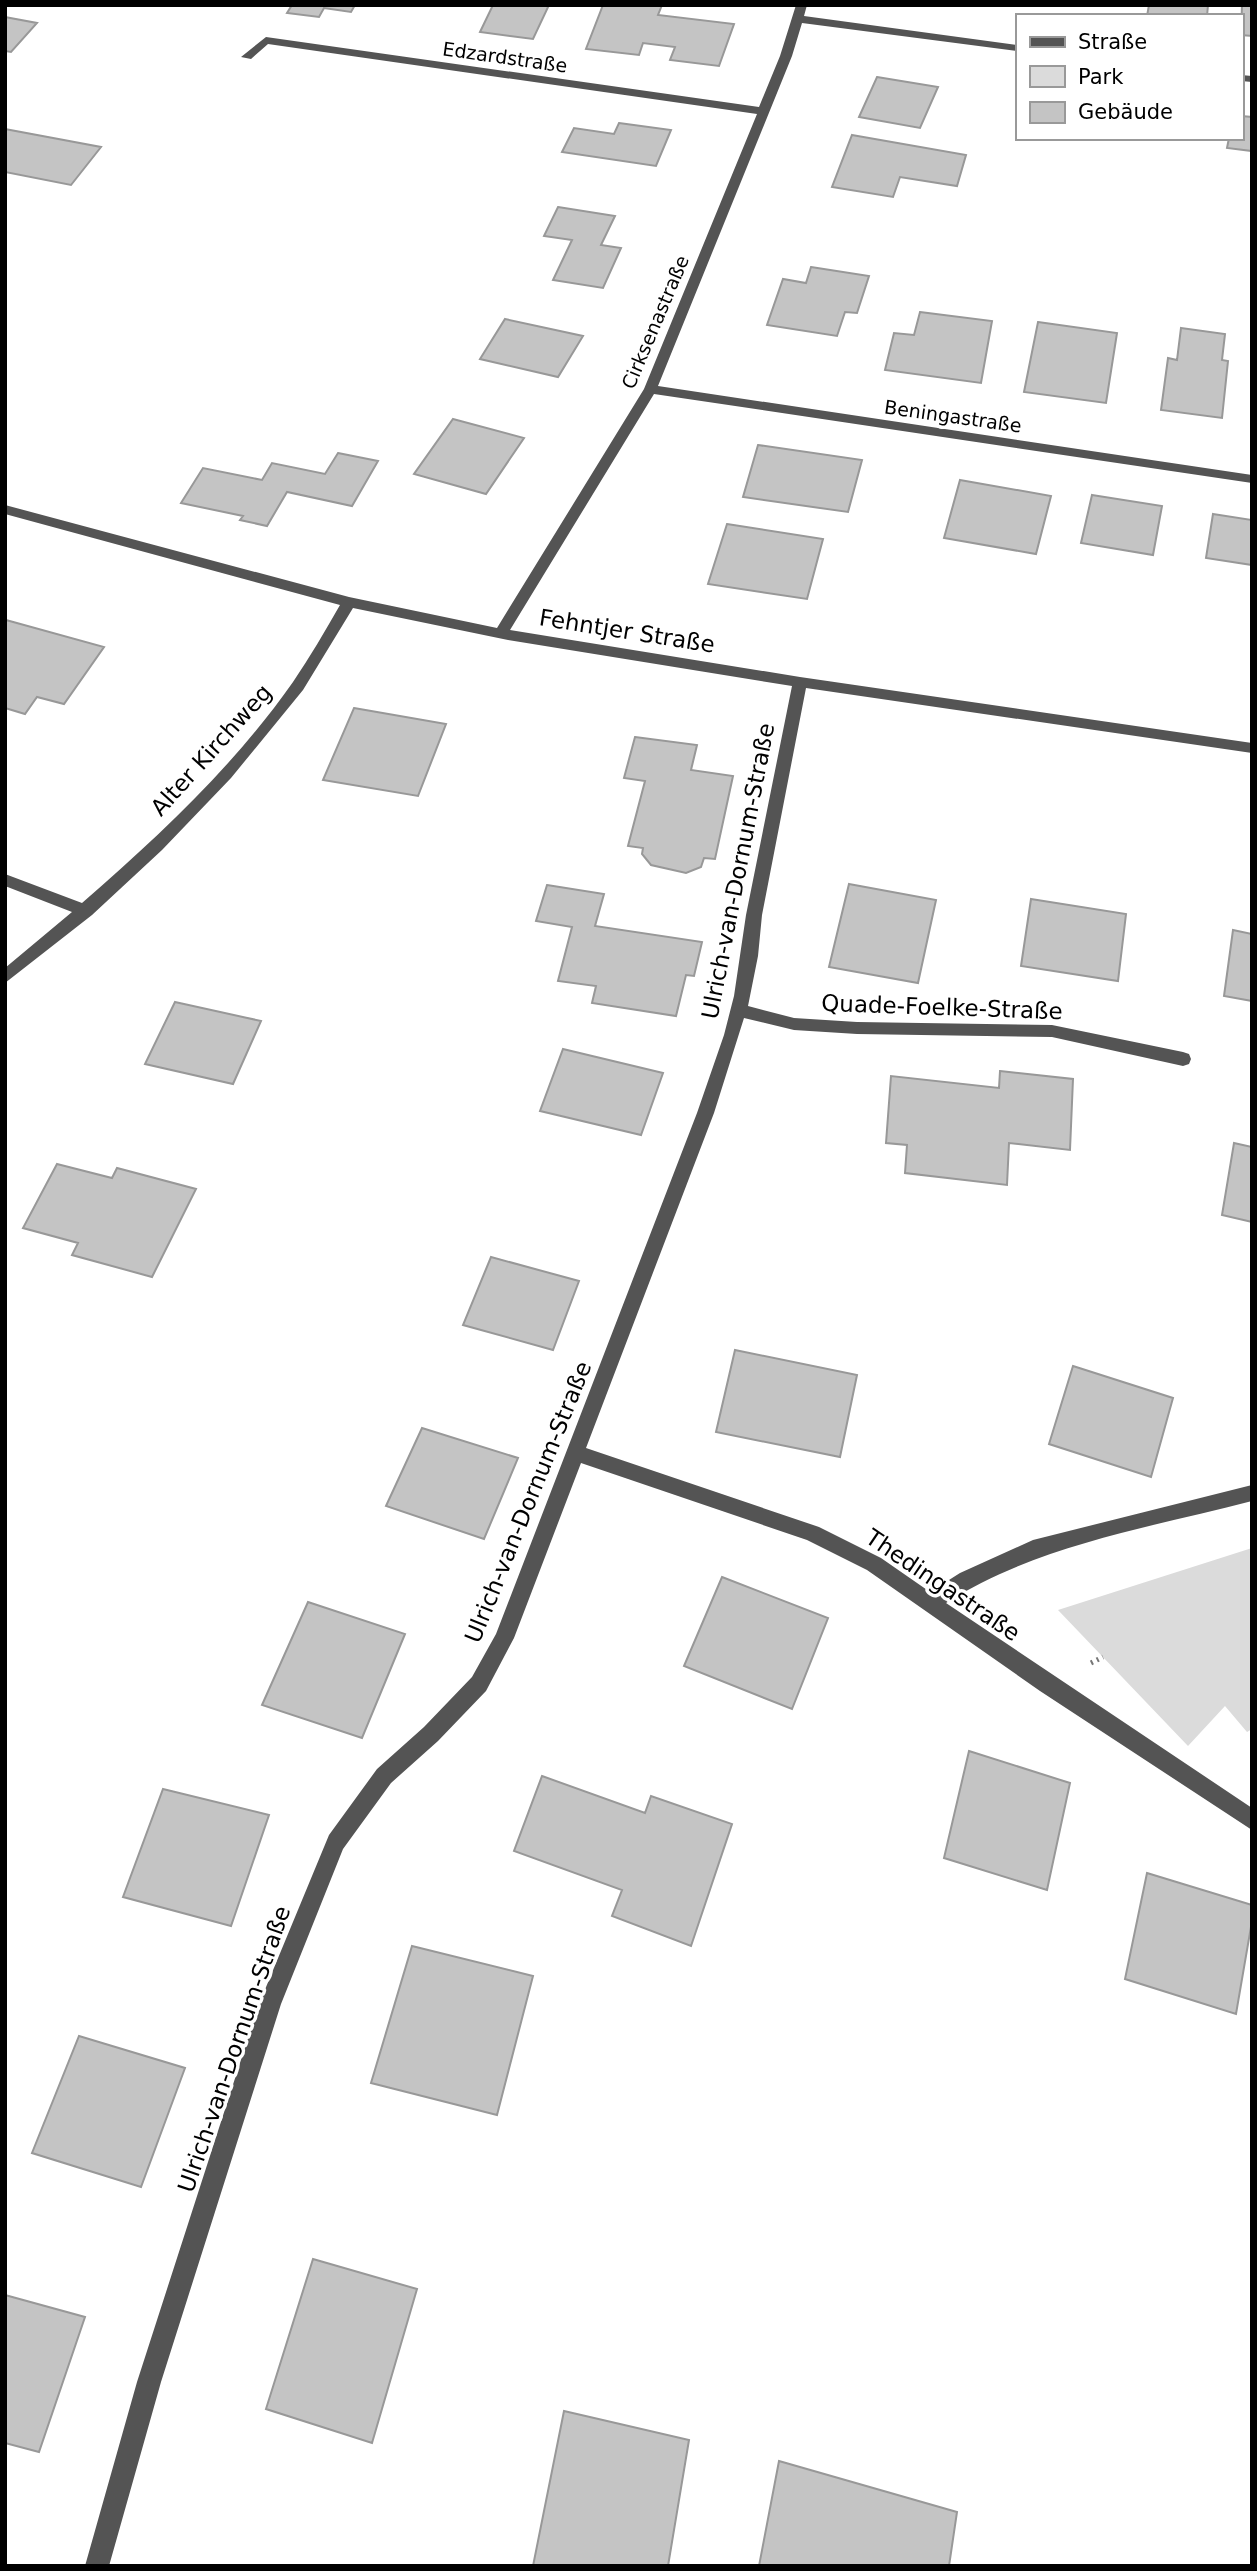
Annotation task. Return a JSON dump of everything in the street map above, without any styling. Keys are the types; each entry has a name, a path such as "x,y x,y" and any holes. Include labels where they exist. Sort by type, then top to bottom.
{"street":[{"path":"801,12 1016,48"},
{"name":"Cirksenastraße","path":"501,634 650,389 801,12"},
{"name":"Edzardstraße","path":"247,57 265,40 763,111"},
{"name":"Beningastraße","path":"650,389 1252,479"},
{"name":"Fehntjer Straße","path":"5,509 349,603 501,634 800,682 1252,748"},
{"name":"Alter Kirchweg","path":"5,977 86,911 161,840 232,766 291,696 349,603"},
{"name":"Ulrich-van-Dornum-Straße","path":"97,2566 149,2382 270,2004 336,1842 384,1776 431,1734 479,1684 504,1638 704,1116 740,1011 752,951 754,915 800,682"},
{"path":"5,880 86,911"},
{"name":"Quade-Foelke-Straße","path":"740,1011 794,1024 857,1028 1052,1031 1183,1059"},
{"name":"Thedingastraße","path":"575,1454 813,1533 874,1564 1252,1820"},
{"path":"929,1603 967,1579 1033,1549 1252,1493"}],"green space":[{"path":"1252,1548 1252,1729 1247,1732 1225,1706 1188,1746 1058,1610"}],"building":[{"path":"292,5 355,5 351,12 324,8 319,17 287,13"},
{"path":"493,5 549,5 533,39 480,32"},
{"path":"603,5 662,5 658,15 734,24 719,66 670,60 675,47 643,43 639,55 586,49"},
{"path":"1149,5 1208,5 1207,14 1147,14"},
{"path":"1242,5 1252,5 1252,36 1243,35"},
{"path":"5,17 37,23 11,52 5,51"},
{"path":"877,77 938,87 920,128 859,117"},
{"path":"1243,116 1252,117 1252,151 1227,148 1229,140 1243,140"},
{"path":"619,123 671,130 656,166 562,152 574,128 614,134"},
{"path":"5,129 101,147 71,185 5,172"},
{"path":"852,135 966,155 957,186 900,177 893,197 832,187"},
{"path":"558,207 615,216 601,245 621,248 603,288 553,280 572,240 544,236"},
{"path":"811,267 869,276 857,313 845,312 837,336 767,325 783,279 806,283"},
{"path":"920,312 992,321 981,383 885,370 894,333 914,335"},
{"path":"505,319 583,336 558,377 480,359"},
{"path":"1038,322 1117,333 1106,403 1024,392"},
{"path":"1181,328 1225,334 1222,360 1228,361 1222,418 1161,410 1168,358 1177,360"},
{"path":"453,419 524,438 486,494 414,474"},
{"path":"758,445 862,460 848,512 743,497"},
{"path":"338,453 378,461 352,506 287,492 267,526 240,520 243,516 181,503 203,468 262,480 272,463 325,474"},
{"path":"960,480 1051,496 1036,554 944,538"},
{"path":"1092,495 1162,506 1153,555 1081,543"},
{"path":"1213,514 1252,520 1252,565 1206,558"},
{"path":"727,524 823,539 807,599 708,584"},
{"path":"6,620 104,647 64,704 37,697 25,714 5,708"},
{"path":"354,708 446,724 418,796 323,780"},
{"path":"635,737 697,745 691,770 733,776 715,859 704,858 701,867 686,873 651,865 642,854 643,848 628,846 645,781 624,778"},
{"path":"849,884 936,900 918,983 829,967"},
{"path":"547,885 604,894 595,926 702,942 694,976 686,975 676,1016 592,1003 596,986 558,981 572,927 536,921"},
{"path":"1031,899 1126,914 1118,981 1021,966"},
{"path":"1233,930 1252,934 1252,1001 1224,996"},
{"path":"175,1002 261,1021 233,1084 145,1064"},
{"path":"563,1049 663,1073 641,1135 540,1111"},
{"path":"1000,1071 1073,1079 1070,1150 1009,1143 1007,1185 905,1173 907,1145 886,1143 891,1076 999,1088"},
{"path":"1234,1143 1252,1147 1252,1222 1222,1215"},
{"path":"57,1164 112,1178 117,1168 196,1189 152,1277 72,1255 78,1243 23,1228"},
{"path":"491,1257 579,1281 553,1350 463,1325"},
{"path":"735,1350 857,1375 840,1457 716,1432"},
{"path":"1073,1366 1173,1398 1151,1477 1049,1444"},
{"path":"422,1428 518,1458 484,1539 386,1506"},
{"path":"722,1577 828,1618 792,1709 684,1666"},
{"path":"308,1602 405,1634 362,1738 262,1705"},
{"path":"969,1751 1070,1783 1047,1890 944,1858"},
{"path":"542,1776 645,1813 651,1796 732,1824 691,1946 612,1916 622,1890 514,1851"},
{"path":"163,1789 269,1815 231,1926 123,1897"},
{"path":"1147,1873 1252,1905 1252,1921 1236,2014 1125,1979"},
{"path":"412,1946 533,1976 497,2115 371,2083"},
{"path":"79,2036 185,2068 141,2187 32,2153"},
{"path":"313,2259 417,2289 372,2443 266,2409"},
{"path":"5,2295 85,2317 39,2452 5,2443"},
{"path":"564,2411 689,2440 668,2566 533,2566"},
{"path":"779,2461 957,2512 949,2566 759,2566"}]}
